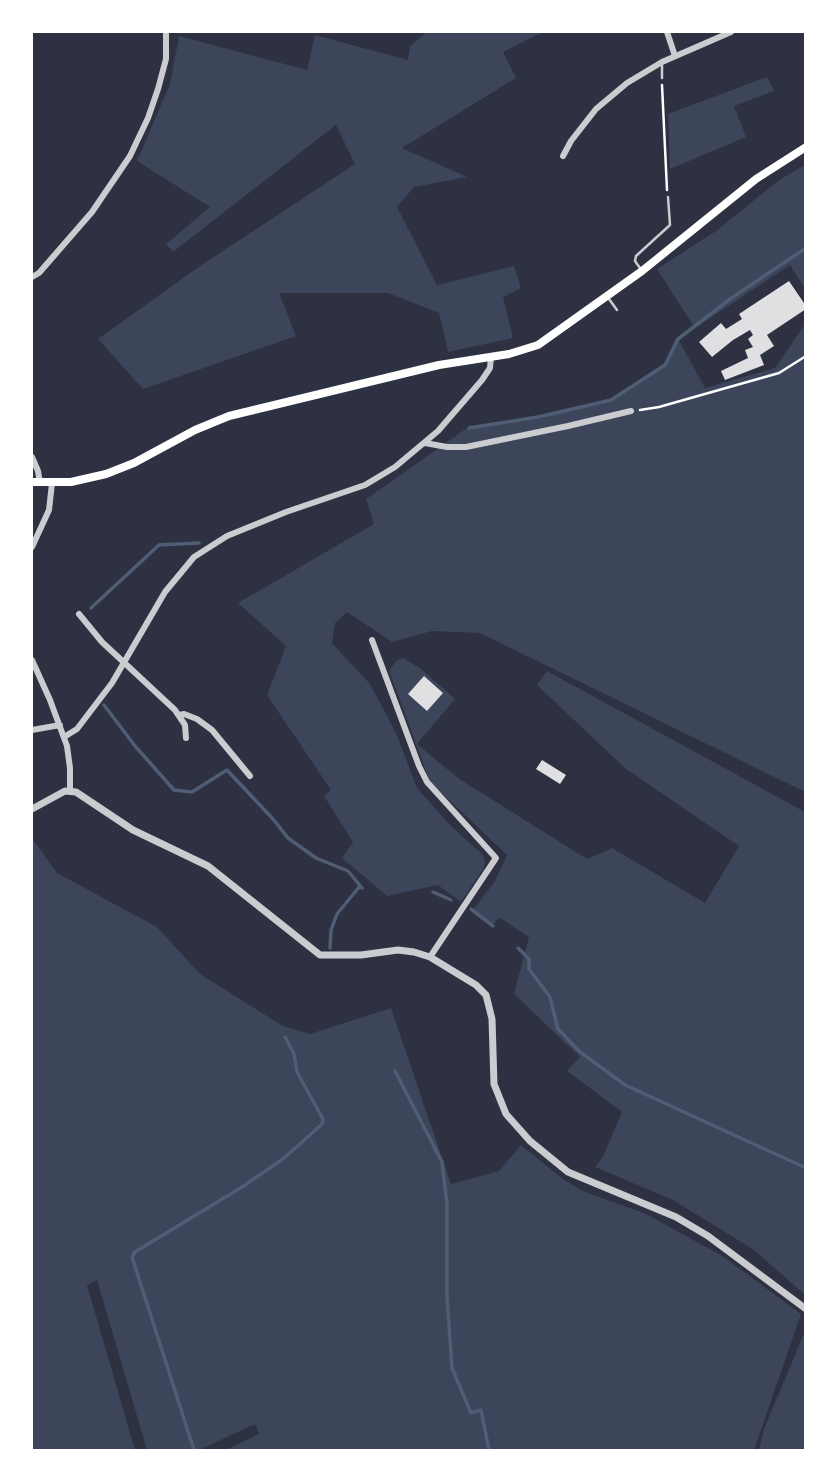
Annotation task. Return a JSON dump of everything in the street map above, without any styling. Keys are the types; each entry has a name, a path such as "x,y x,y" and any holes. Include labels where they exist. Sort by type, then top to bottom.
{"main road":[{"path":"36,483 71,482 106,474 229,416 439,365 520,352 538,345 642,271 756,179 806,147"}],"street":[{"path":"32,277 92,212 130,156 158,89 167,47 166,32"},
{"path":"667,32 675,56"},
{"path":"563,156 596,109 627,83 662,62 731,32"},
{"path":"64,737 77,729 125,662 165,592 202,550 227,536 286,512 365,485 395,467 425,443 482,380 490,368 491,357"},
{"path":"425,443 466,447 631,411"},
{"path":"32,457 38,471 36,483"},
{"path":"32,547 49,510 52,483"},
{"path":"79,614 102,642 179,715 185,726 186,738"},
{"path":"372,640 427,782 496,858 430,957"},
{"path":"32,660 64,737 69,757 70,791"},
{"path":"179,715 190,716 212,730 250,776"},
{"path":"32,730 60,725"},
{"path":"32,809 61,793 70,791 82,795 133,830 208,866 320,955 361,955 398,950 430,957 476,985 486,995 492,1019 494,1084 506,1114 530,1142 568,1172 676,1217 708,1236 806,1309"}],"lane":[{"path":"662,62 662,78"},
{"path":"642,271 635,261 636,256 670,225 668,197"},
{"path":"607,297 617,310"}],"path":[{"path":"662,78 668,197"},
{"path":"631,411 659,407 779,373 806,356"}],"shaded area":[{"path":"427,32 543,32 503,52 516,78 402,148 467,177 414,187 397,207 437,285 514,266 521,288 503,297 513,338 448,352 439,313 388,293 279,293 296,336 143,389 98,339 194,270 355,164 336,125 173,252 166,244 210,207 137,161 170,84 179,36 307,70 315,35 408,60 410,46"},
{"path":"767,77 774,91 734,106 746,137 670,169 668,114"},
{"path":"805,165 805,289 790,265 695,328 657,269 716,231 779,180"},
{"path":"805,324 805,792 480,633 432,631 392,642 347,612 335,623 332,643 370,684 396,733 417,788 450,825 483,855 485,862 484,868 461,902 438,885 387,896 342,858 353,842 324,796 331,790 267,695 286,646 238,603 374,524 366,499 470,426 539,418 612,400 666,365 678,339 705,388 775,368"},
{"path":"403,658 421,669 455,699 417,744 458,778 587,859 612,848 705,903 739,846 626,769 537,685 547,671 805,812 805,1295 754,1250 673,1200 595,1167 603,1157 622,1112 567,1071 580,1057 514,994 529,937 500,918 493,924 473,910 495,881 507,855 430,782 389,671 397,660"},
{"path":"32,838 57,873 157,927 200,974 283,1026 310,1034 391,1008 451,1184 499,1171 521,1145 563,1179 585,1192 644,1213 721,1255 801,1314 754,1450 226,1450 259,1434 255,1424 199,1450 147,1450 97,1280 87,1285 135,1450 32,1450"},
{"path":"805,1331 805,1450 759,1450 764,1429"}],"building":[{"path":"789,281 806,309 767,335 774,346 760,355 764,365 725,380 721,371 748,358 745,350 753,347 748,339 753,335 750,330 712,357 699,342 721,323 726,329 742,319 739,314"},
{"path":"424,676 443,693 427,711 408,694"},
{"path":"542,760 566,775 560,784 536,769"}],"waterway":[{"path":"469,428 538,417 611,400 665,365 678,339 730,299 806,248"},
{"path":"91,608 159,545 199,543"},
{"path":"104,705 135,746 174,790 192,792 227,770 288,838 316,858 348,871 362,888"},
{"path":"330,948 331,930 337,914 360,886"},
{"path":"433,892 451,900"},
{"path":"471,909 493,926"},
{"path":"518,948 529,959 529,969 550,997 558,1029 579,1051 625,1085 806,1168"},
{"path":"194,1450 132,1257 135,1252 283,1159 322,1124 323,1119 297,1072 294,1054 285,1037"},
{"path":"395,1071 442,1162 447,1204 447,1297 452,1368 471,1413 481,1410 489,1450"}]}
